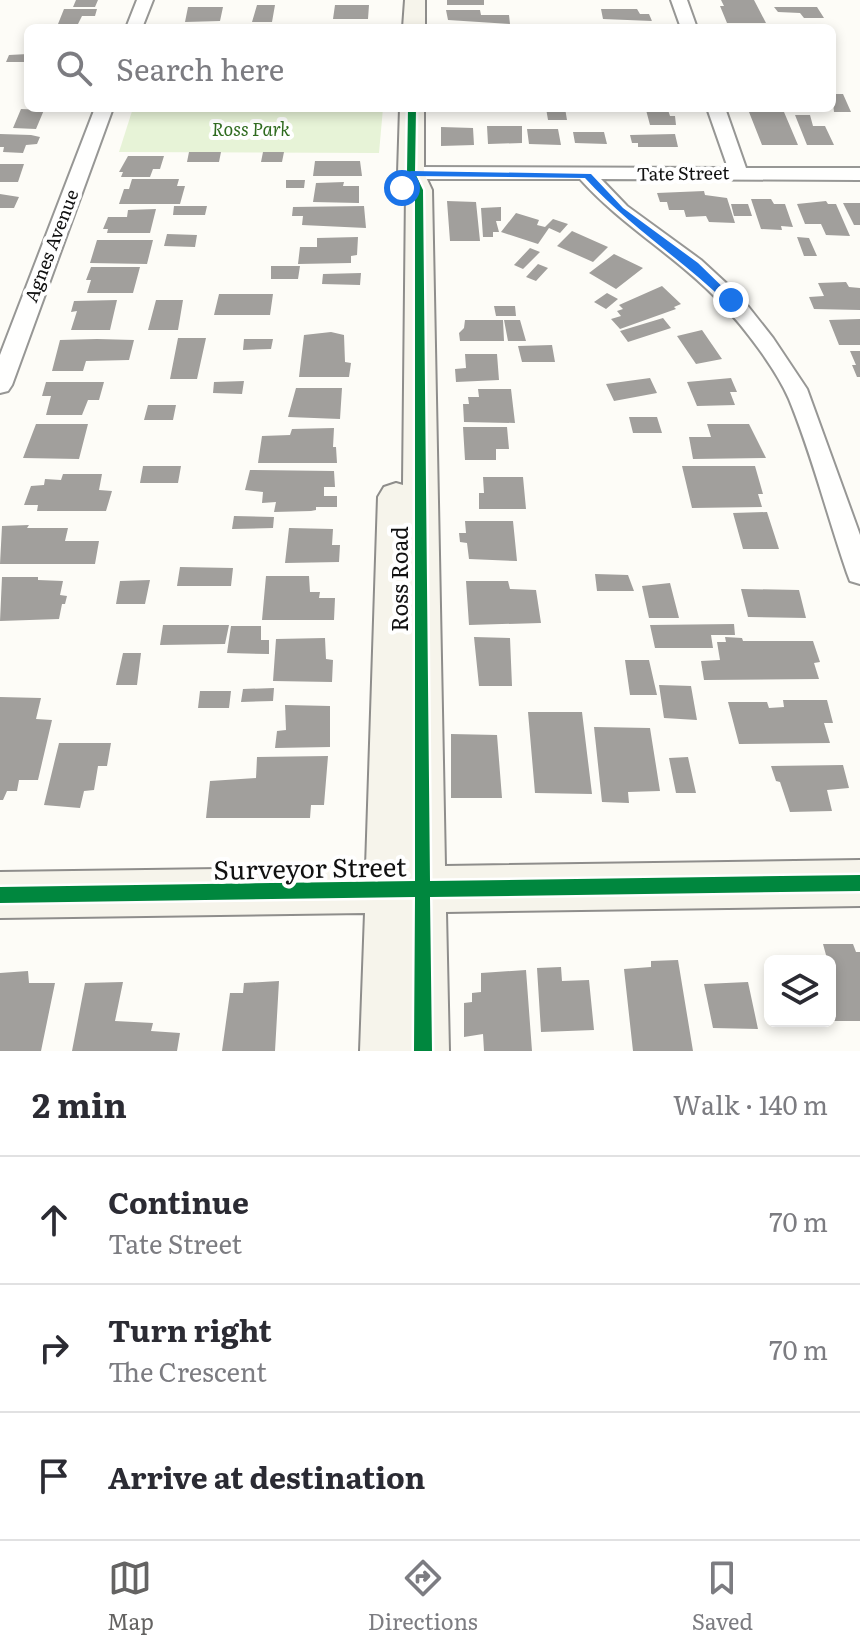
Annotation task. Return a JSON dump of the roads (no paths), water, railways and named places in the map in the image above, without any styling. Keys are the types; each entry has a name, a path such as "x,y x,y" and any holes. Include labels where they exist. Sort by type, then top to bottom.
{"street":[{"path":"136,24 145,0"},
{"path":"414,24 415,0"},
{"path":"679,0 688,24"},
{"name":"Agnes Avenue","path":"0,385 102,112"},
{"name":"Ross Road","path":"386,1051 405,890 419,190 411,173 412,112"},
{"path":"717,112 739,174"},
{"name":"Tate Street","path":"411,173 587,176 860,174"},
{"path":"587,176 620,210 694,265 731,300 765,343 799,395 860,573"},
{"name":"Surveyor Street","path":"0,895 860,883"},
{"name":"Ross Road","path":"405,890 423,1051"}],"park label":[{"name":"Ross Park","path":"251,130"}]}
